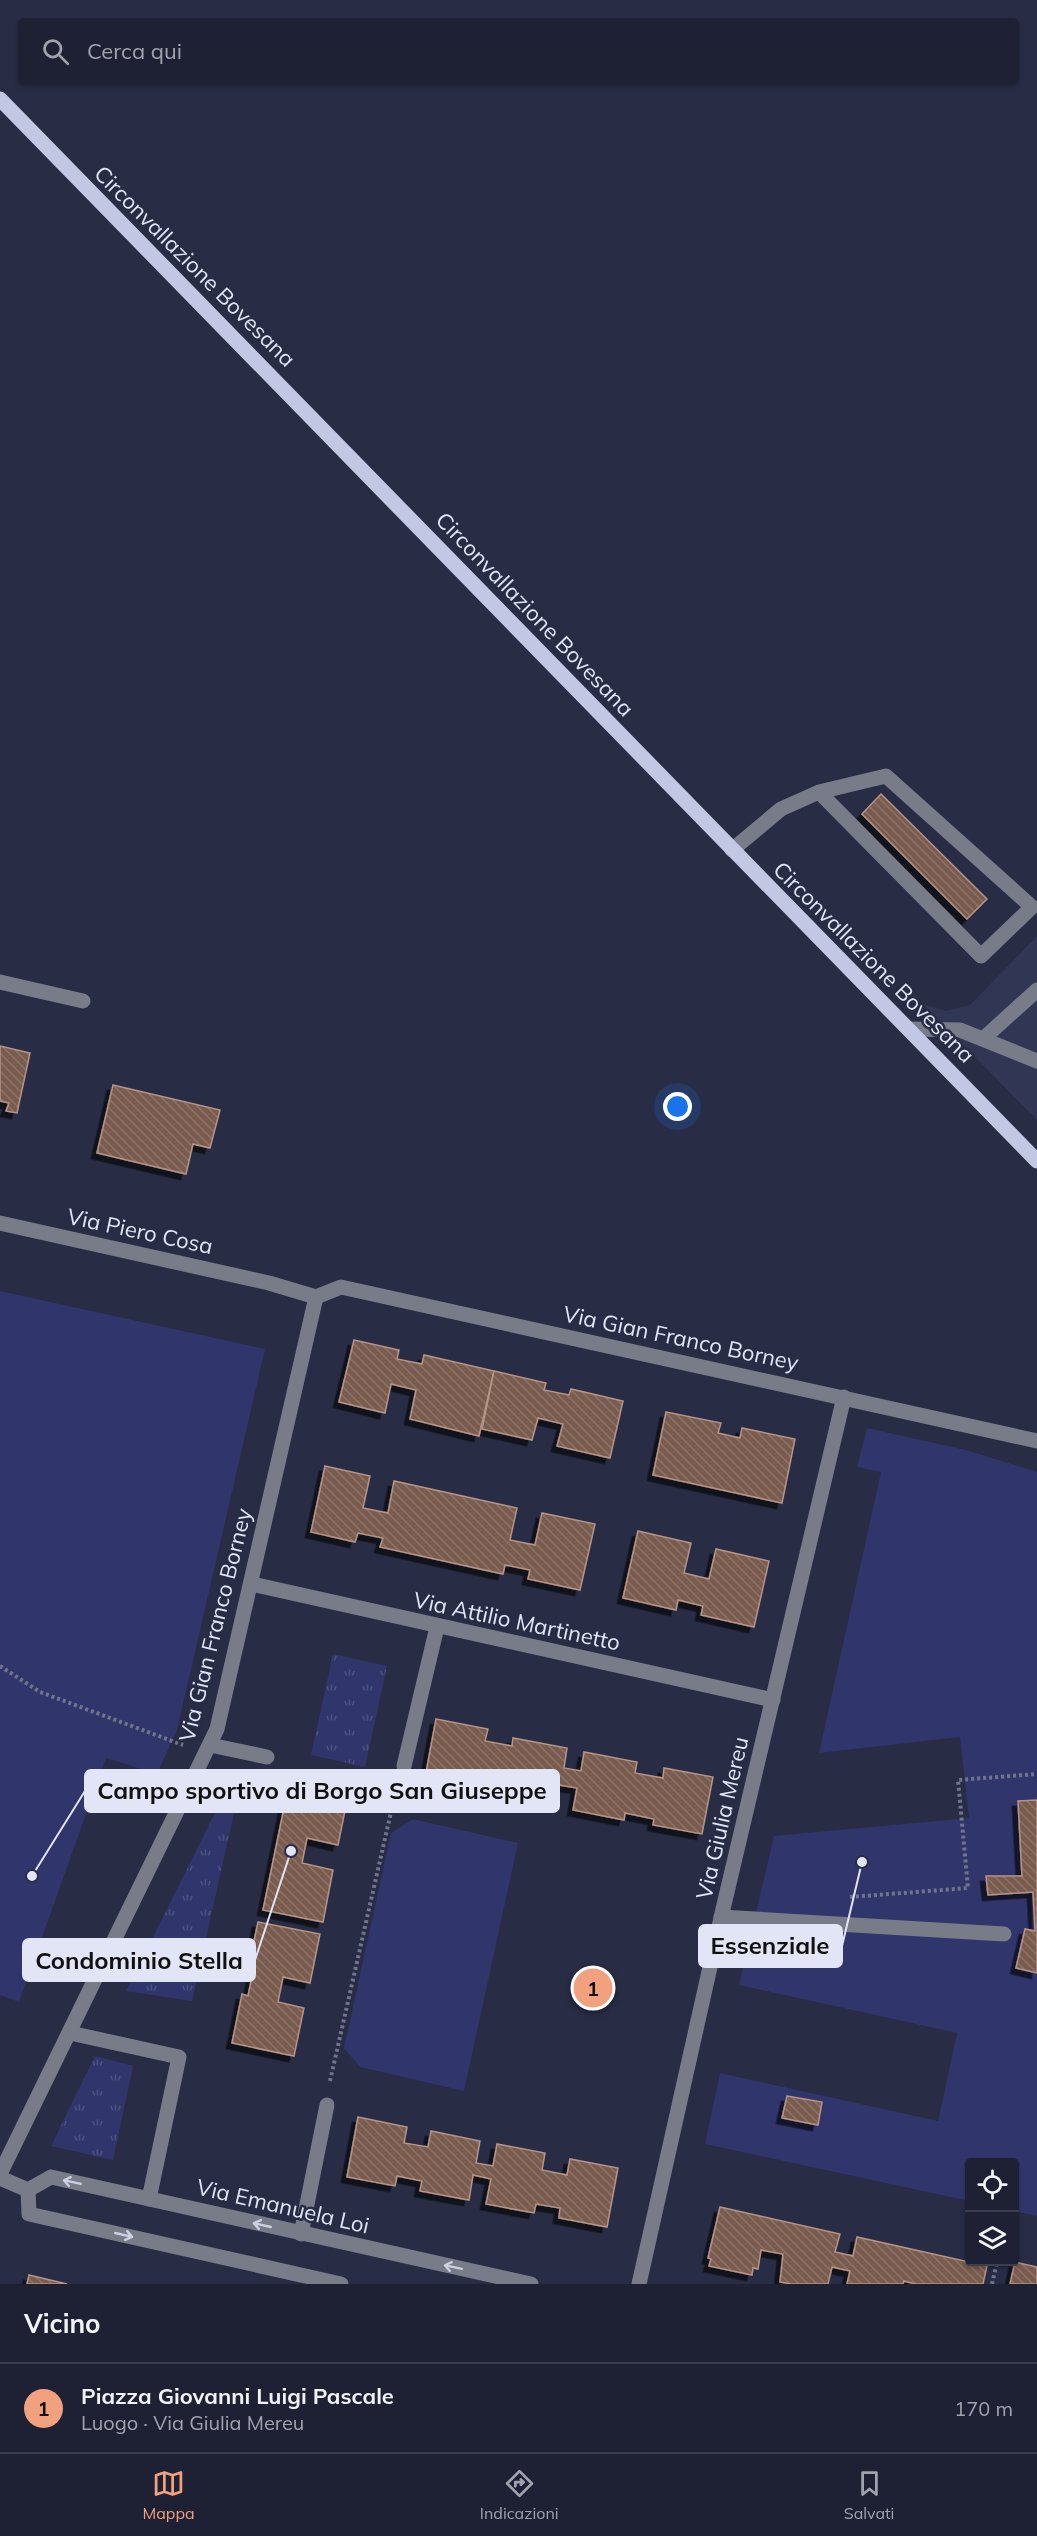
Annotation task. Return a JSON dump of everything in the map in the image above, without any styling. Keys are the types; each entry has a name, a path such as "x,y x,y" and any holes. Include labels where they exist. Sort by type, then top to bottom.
{"main road":[{"name":"Circonvallazione Bovesana","path":"0,99 1037,1161"}],"street":[{"path":"732,850 781,809 819,792 886,776 1032,907 981,956 819,792"},
{"path":"0,982 83,1001"},
{"path":"983,1040 1037,990"},
{"path":"909,1029 960,1030 1037,1061"},
{"name":"Via Piero Cosa","path":"0,1223 270,1283 316,1297"},
{"name":"Via Gian Franco Borney","path":"0,2176 208,1749 252,1584 316,1297 341,1287 1037,1441"},
{"name":"Via Giulia Mereu","path":"639,2284 844,1397"},
{"name":"Via Attilio Martinetto","path":"252,1584 773,1700"},
{"path":"404,1766 437,1627"},
{"path":"208,1749 267,1757"},
{"path":"722,1917 1004,1934"},
{"path":"70,2033 179,2057 149,2199"},
{"path":"301,2234 327,2105"},
{"path":"0,2176 28,2190 29,2214 341,2284"},
{"name":"Via Emanuela Loi","path":"28,2190 51,2177 531,2284"}],"path":[{"path":"0,1666 40,1692 208,1749"},
{"path":"327,2105 333,2065 391,1802 404,1766"},
{"path":"821,1922 822,1910 829,1899 968,1888 958,1780 1037,1774"},
{"path":"992,2284 996,2266"}],"shaded area":[{"path":"1037,936 1037,1120 923,1004 946,1011 970,1005"}],"green space":[{"path":"0,1291 265,1349 177,1730 157,1774 106,1758 19,2002 0,1995"},
{"path":"867,1428 966,1450 1037,1472 1037,2216 1019,2212 1019,2158 965,2158 965,2200 705,2144 720,2073 938,2121 957,2033 739,1985 774,1836 969,1818 960,1737 819,1753 881,1472 857,1467"},
{"path":"333,1654 387,1666 365,1767 311,1755"},
{"path":"230,1783 240,1786 192,2001 126,1991"},
{"path":"413,1819 518,1843 464,2091 360,2067 344,2048 391,1833"},
{"path":"95,2056 133,2066 113,2160 51,2146"}],"building":[{"path":"881,794 987,899 967,919 862,814"},
{"path":"0,1046 30,1053 17,1113 6,1111 9,1103 0,1101"},
{"path":"113,1085 220,1110 210,1148 193,1144 186,1174 97,1153"},
{"path":"354,1340 399,1350 397,1359 422,1364 424,1355 494,1371 479,1436 410,1419 416,1390 391,1384 385,1413 339,1402"},
{"path":"494,1371 546,1383 544,1390 569,1395 571,1389 623,1401 610,1458 557,1446 563,1424 538,1418 532,1440 482,1429"},
{"path":"666,1412 721,1423 718,1433 740,1438 742,1428 795,1439 782,1503 653,1475"},
{"path":"325,1466 370,1476 363,1508 388,1513 394,1481 517,1508 510,1540 535,1545 542,1513 595,1524 580,1590 528,1579 530,1570 505,1565 503,1574 380,1547 383,1538 358,1533 355,1542 311,1532"},
{"path":"638,1531 691,1543 684,1573 709,1579 716,1549 769,1561 754,1627 701,1615 703,1606 678,1600 676,1610 623,1598"},
{"path":"436,1719 488,1729 485,1741 512,1746 513,1738 567,1748 564,1768 581,1771 584,1752 637,1762 635,1773 663,1778 664,1768 713,1777 702,1834 653,1825 654,1819 625,1813 624,1820 573,1810 577,1788 559,1785 555,1806 502,1796 503,1788 478,1783 477,1788 425,1778"},
{"path":"290,1779 349,1791 338,1845 307,1838 302,1863 333,1870 323,1922 263,1910"},
{"path":"1037,1800 1037,1973 1016,1968 1025,1929 1035,1931 1033,1892 988,1895 986,1876 1022,1876 1018,1801"},
{"path":"258,1922 320,1934 310,1983 283,1977 278,2002 304,2008 294,2056 232,2043 242,1994 248,1996 253,1972 248,1970"},
{"path":"787,2096 822,2102 818,2125 782,2118"},
{"path":"358,2117 407,2127 404,2143 428,2147 431,2131 480,2141 476,2163 493,2166 497,2144 545,2153 542,2170 567,2175 570,2159 618,2168 607,2227 559,2218 560,2208 536,2204 534,2213 486,2204 491,2179 473,2175 469,2200 420,2191 422,2181 397,2176 395,2186 347,2177"},
{"path":"720,2207 840,2234 835,2252 853,2256 857,2237 965,2261 965,2266 987,2266 983,2284 915,2284 904,2281 903,2284 847,2284 850,2271 832,2267 828,2284 791,2284 780,2282 783,2254 761,2250 758,2269 753,2268 752,2275 709,2266 711,2259 708,2258"},
{"path":"1019,2263 1037,2267 1037,2284 1010,2284 1014,2266 1019,2266"},
{"path":"29,2275 67,2284 27,2284"}],"place":[{"name":"Condominio Stella","path":"291,1851"},
{"name":"Essenziale","path":"862,1862"},
{"name":"Campo sportivo di Borgo San Giuseppe","path":"32,1876"},
{"name":"Piazza Giovanni Luigi Pascale","path":"593,1988"}]}
